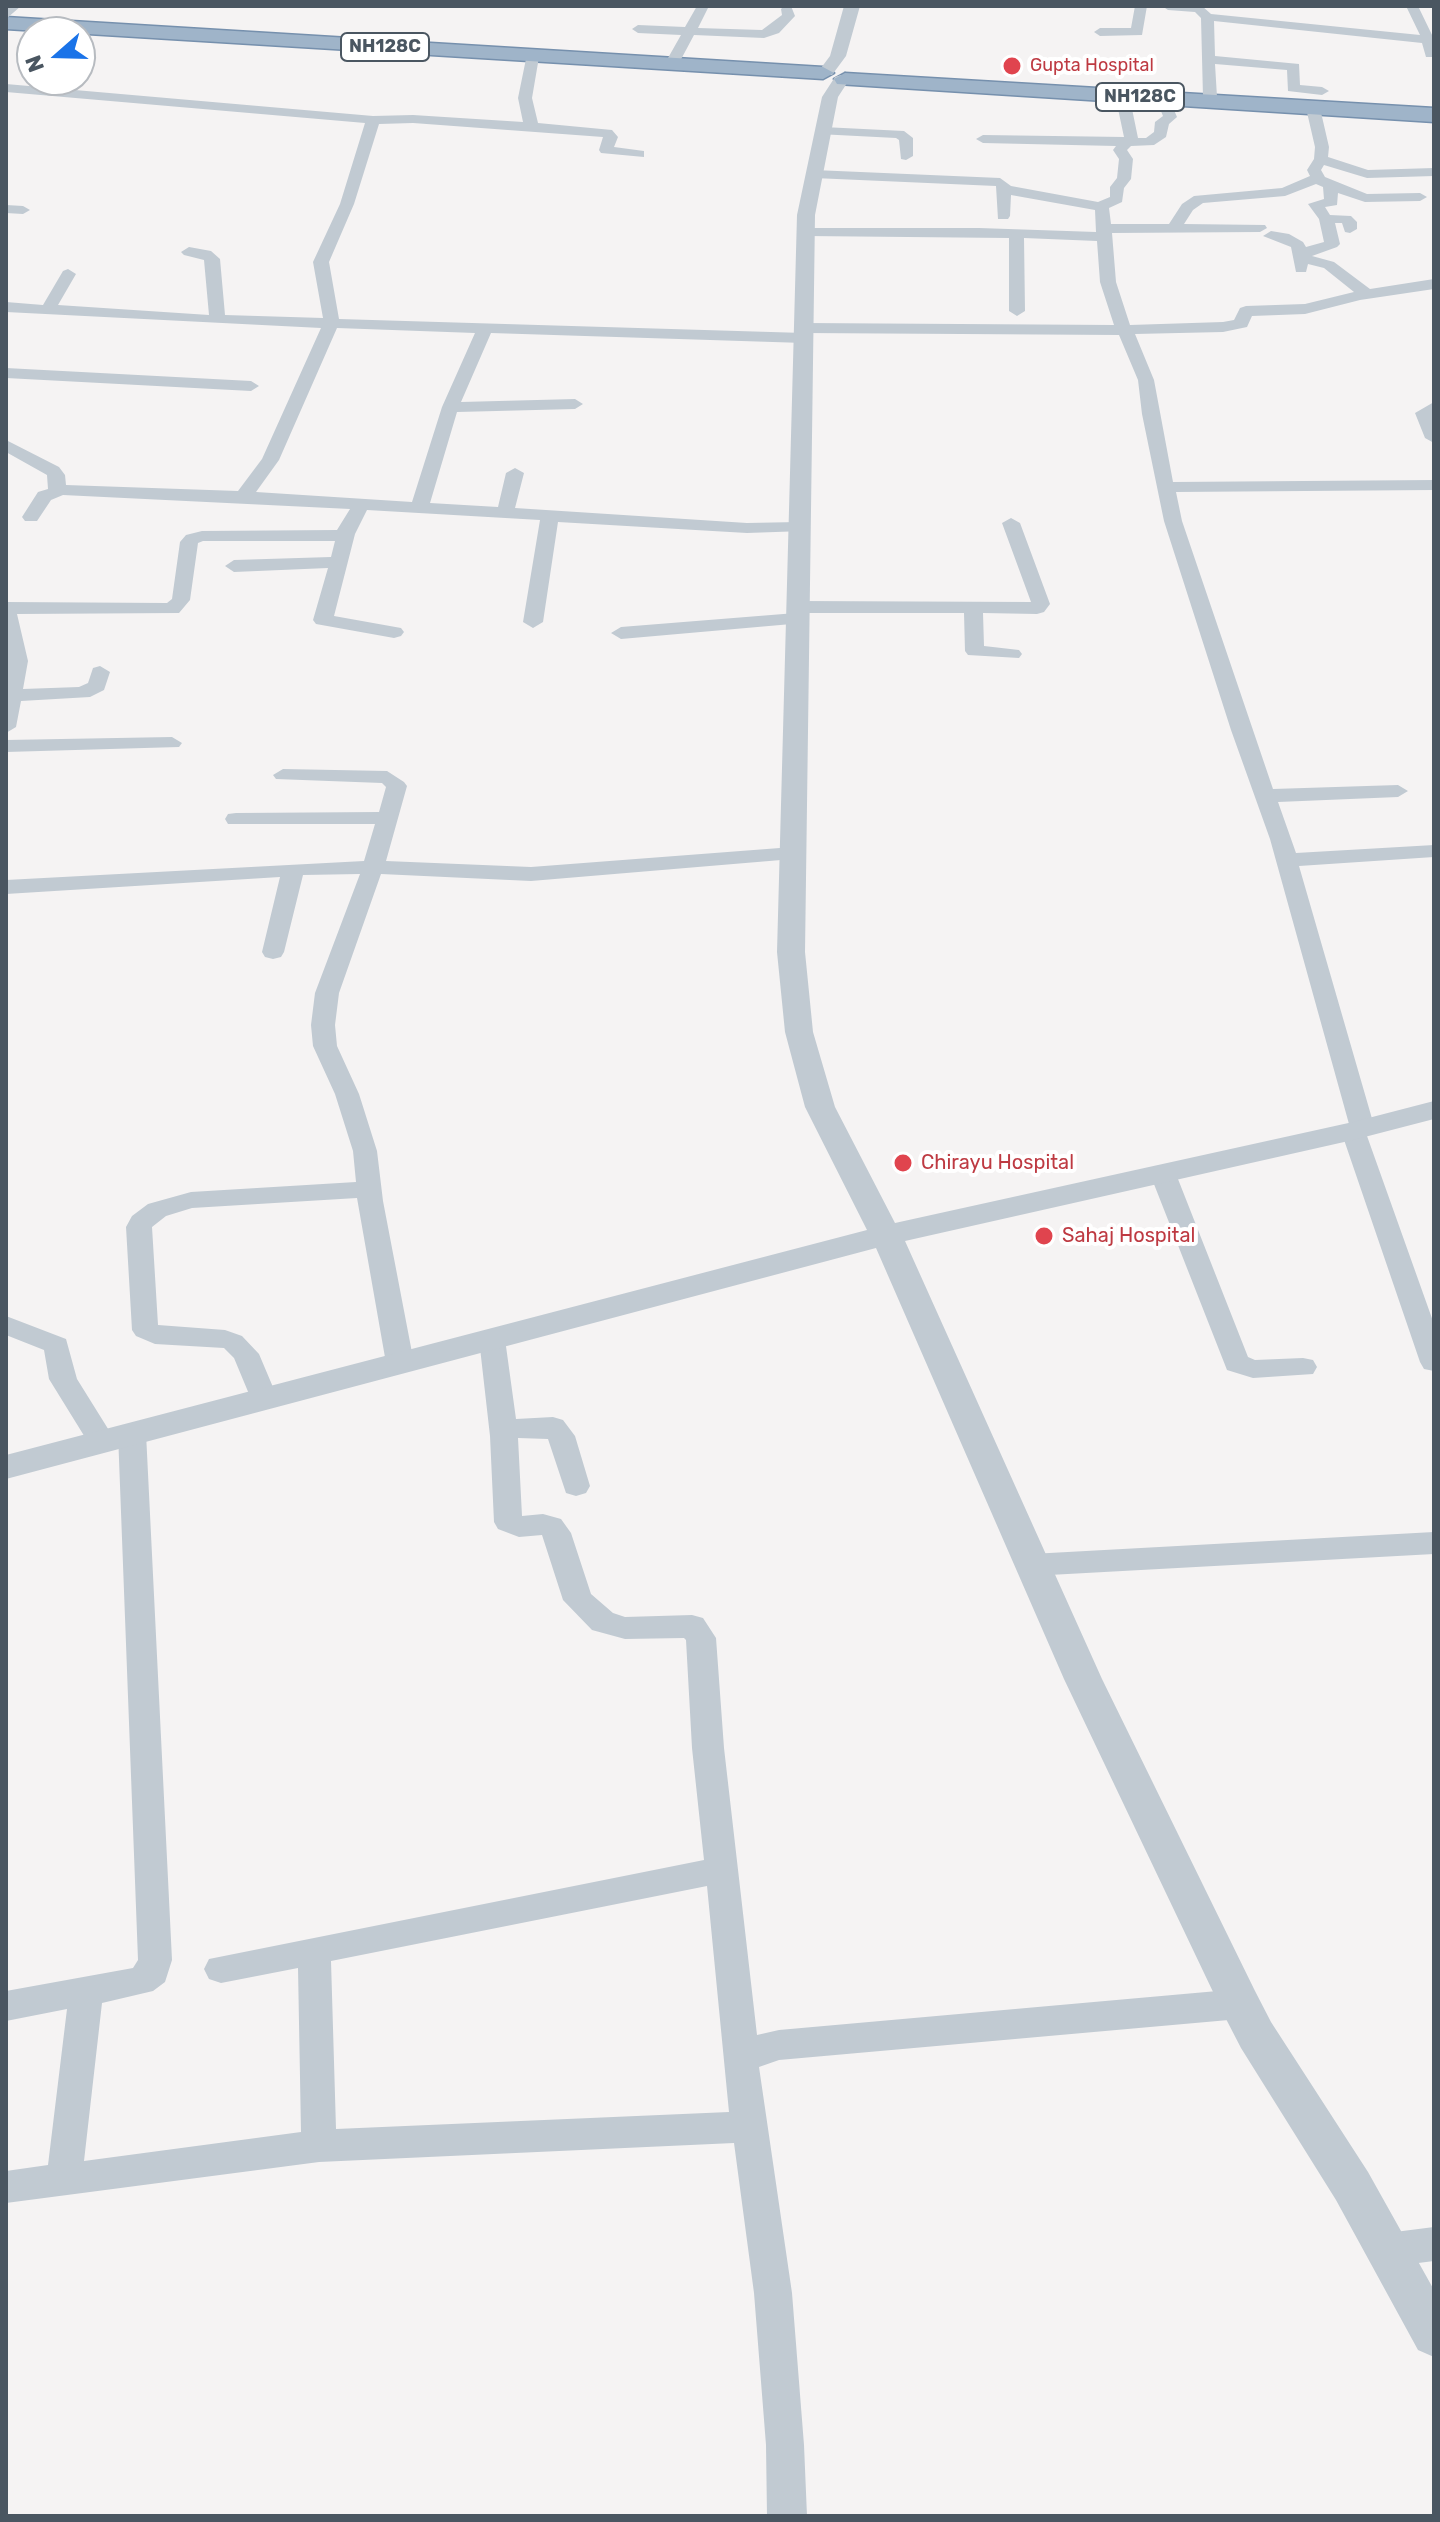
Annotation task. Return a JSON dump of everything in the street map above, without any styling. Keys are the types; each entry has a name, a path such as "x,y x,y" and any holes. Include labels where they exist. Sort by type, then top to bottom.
{"highway":[{"name":"NH128C","path":"6,23 765,70 1163,99 1317,100 1434,113"},
{"name":"NH128C","path":"835,76 1434,113"}],"street":[{"path":"6,15 15,6"},
{"path":"671,65 703,6"},
{"path":"852,6 814,174 806,232 791,952 799,1032 820,1107 886,1235 1031,1565 1240,2004 1256,2035 1352,2186 1434,2335"},
{"path":"1100,32 1137,32 1141,6"},
{"path":"1168,6 1428,35"},
{"path":"1412,6 1428,35 1428,52 1434,55"},
{"path":"1421,6 1429,6"},
{"path":"638,29 764,34 774,30 789,16 787,9"},
{"path":"1206,11 1210,97"},
{"path":"526,126 531,123 525,98 532,57"},
{"path":"1208,59 1275,58 1295,68 1293,88 1317,100 1321,159 1314,170 1332,202 1315,204 1326,219 1332,244 1301,261"},
{"path":"6,88 607,133 611,137 606,150 639,154"},
{"path":"1126,96 1124,104 1131,140"},
{"path":"983,139 1149,142 1161,134 1162,122 1170,117 1163,99"},
{"path":"243,497 270,460 332,322 321,262 386,115"},
{"path":"823,131 899,134 906,138 906,156"},
{"path":"1004,189 1100,206 1117,199 1117,187 1124,179 1126,159 1120,150 1131,140"},
{"path":"1321,159 1367,174 1434,172"},
{"path":"814,174 1000,182 1004,189 1003,216"},
{"path":"1174,228 1194,201 1285,192 1323,182 1365,198 1420,197"},
{"path":"1100,206 1108,282 1124,330 1146,380 1166,487 1190,580 1287,860 1358,1130 1434,1362"},
{"path":"6,209 23,210"},
{"path":"1326,219 1346,219 1350,222 1350,229"},
{"path":"806,232 1104,233 1174,228 1265,232 1298,245 1301,261"},
{"path":"1016,233 1017,311"},
{"path":"189,252 209,255 212,259 217,320"},
{"path":"1301,261 1329,265 1367,294"},
{"path":"48,310 68,274"},
{"path":"6,307 217,320 486,327 804,333 1124,330 1239,325 1246,311 1305,309 1367,294 1434,284"},
{"path":"419,508 450,407 486,327"},
{"path":"6,373 251,386"},
{"path":"450,407 575,404"},
{"path":"1434,407 1423,413 1434,438"},
{"path":"6,445 53,471 57,490"},
{"path":"505,513 515,473"},
{"path":"1166,487 1434,485"},
{"path":"31,517 44,496 57,490 243,497 764,529 798,527"},
{"path":"361,504 346,534 323,620 394,632"},
{"path":"533,622 550,516"},
{"path":"621,633 796,613 1041,607 1011,523"},
{"path":"6,727 18,661 6,608 172,609 181,600 189,542 192,539 202,536 346,534"},
{"path":"268,565 278,536"},
{"path":"234,566 339,562"},
{"path":"973,608 975,651 1012,654"},
{"path":"11,695 83,693 97,686 100,672"},
{"path":"6,746 172,743"},
{"path":"283,775 392,779 397,786 385,818 373,867 327,993 323,1025 325,1046 360,1129 400,1363"},
{"path":"1265,796 1398,791"},
{"path":"236,819 385,818"},
{"path":"1287,860 1434,851"},
{"path":"6,887 373,867 531,874 793,853"},
{"path":"273,952 293,870"},
{"path":"6,1467 886,1235 1358,1130 1434,1110"},
{"path":"1163,1174 1237,1363 1253,1369 1303,1367"},
{"path":"264,1399 246,1354 233,1342 155,1335 145,1330 141,1222 157,1210 191,1200 369,1189"},
{"path":"6,1325 56,1345 63,1379 117,1437 155,1960 153,1972 141,1981 6,2006"},
{"path":"492,1339 503,1429 508,1522 519,1527 551,1526 557,1533 572,1586 586,1609 612,1627 682,1625 692,1626 698,1631 743,2059 741,2071 773,2293 785,2445 787,2516"},
{"path":"503,1429 553,1427 561,1436 576,1486"},
{"path":"1031,1565 1434,1543"},
{"path":"221,1969 722,1870"},
{"path":"314,1951 319,2146"},
{"path":"64,2178 86,1992"},
{"path":"743,2059 756,2050 779,2045 1240,2004"},
{"path":"6,2187 319,2146 750,2127"},
{"path":"1387,2250 1434,2244"}],"place":[{"name":"Gupta Hospital","path":"1012,66"},
{"name":"Chirayu Hospital","path":"903,1163"},
{"name":"Sahaj Hospital","path":"1044,1236"}]}
